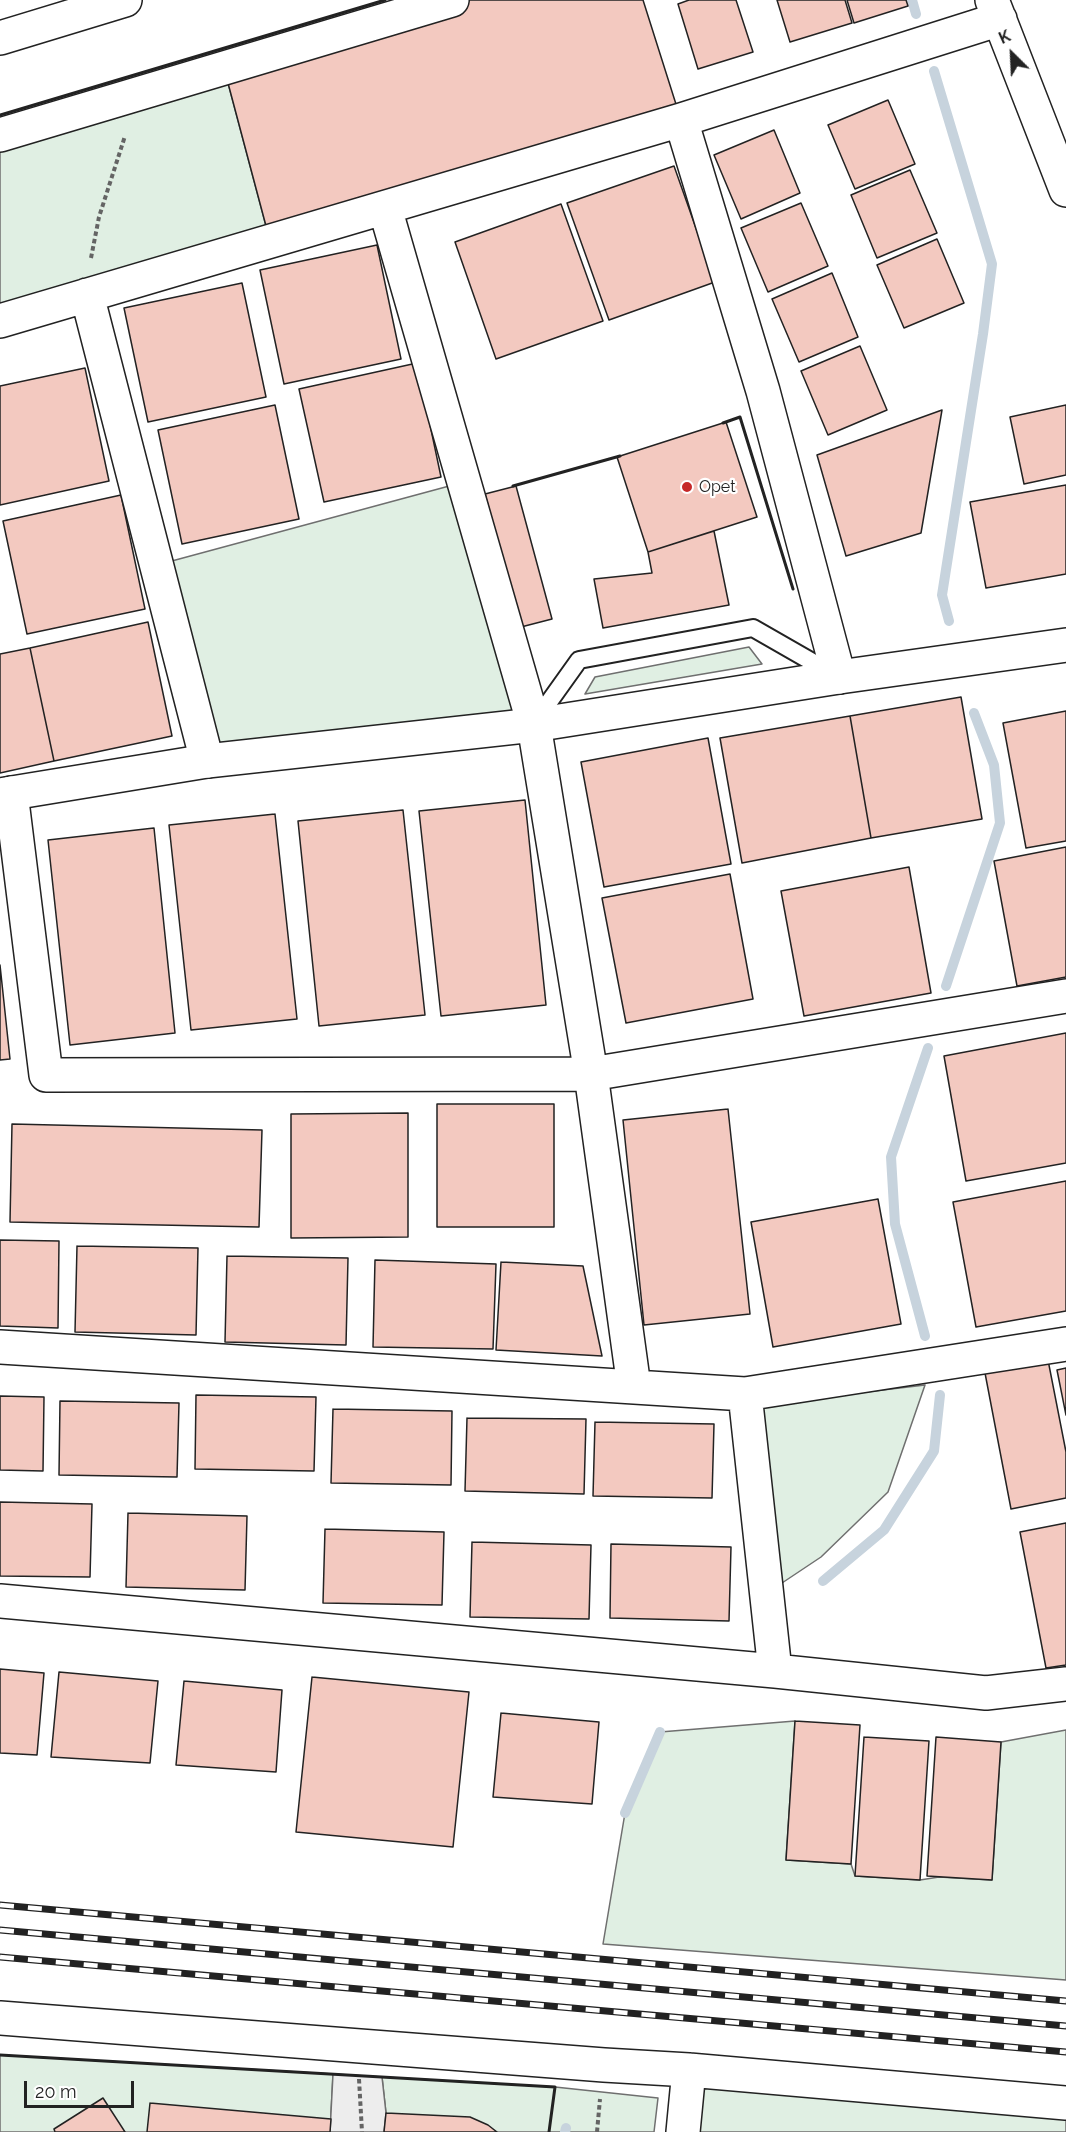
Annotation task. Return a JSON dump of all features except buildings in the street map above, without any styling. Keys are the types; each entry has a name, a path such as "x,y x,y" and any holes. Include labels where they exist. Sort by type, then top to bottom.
{"main road":[{"path":"0,38 125,0"},
{"path":"0,135 452,0"},
{"path":"0,321 681,120 996,10 1066,190"},
{"path":"681,120 763,391 839,677"},
{"path":"385,208 534,725 591,1074 634,1387"},
{"path":"87,295 207,761"},
{"path":"1066,645 839,677 534,725 207,761 5,794 46,1075 591,1074 1066,996"},
{"path":"0,1347 746,1394 1066,1344"},
{"path":"746,1394 775,1671"},
{"path":"0,1601 775,1671 986,1693 1066,1683"},
{"path":"0,2018 689,2070 1066,2103"},
{"path":"683,2132 689,2070"}],"lane":[{"path":"534,725 579,660 753,628 839,677"}],"path":[{"path":"87,295 91,254 99,217 119,152 142,93"},
{"path":"358,2046 362,2132"}],"green space":[{"path":"224,68 270,241 0,321 0,135"},
{"path":"464,482 534,725 207,761 157,565"},
{"path":"749,647 762,664 585,694 595,677"},
{"path":"925,1385 888,1492 821,1557 776,1587 756,1405"},
{"path":"795,1721 786,1860 851,1864 855,1876 920,1880 939,1877 992,1880 1001,1742 1066,1730 1066,1980 603,1944 625,1813 660,1732"},
{"path":"0,2055 333,2074 330,2132 0,2132"},
{"path":"689,2070 1066,2103 1066,2132 683,2132"},
{"path":"382,2077 555,2087 658,2098 654,2132 384,2132 386,2113"}],"shaded area":[{"path":"333,2074 382,2077 386,2113 384,2132 330,2132"}],"waterway":[{"path":"912,0 916,14"},
{"path":"934,71 992,264 942,595 949,621"},
{"path":"946,986 1000,823 994,765 974,713"},
{"path":"925,1336 895,1224 891,1157 928,1048"},
{"path":"823,1581 884,1530 934,1451 940,1395"},
{"path":"625,1813 660,1732"},
{"path":"565,2132 566,2128"}],"railway":[{"path":"0,1905 1066,2001"},
{"path":"0,1930 1066,2026"},
{"path":"0,1957 1066,2052"}],"wall":[{"path":"0,115 385,0"},
{"path":"723,423 740,417 793,589"},
{"path":"513,486 620,456"},
{"path":"0,2055 555,2087 549,2132"}],"place":[{"name":"Opet","path":"687,487"}]}
